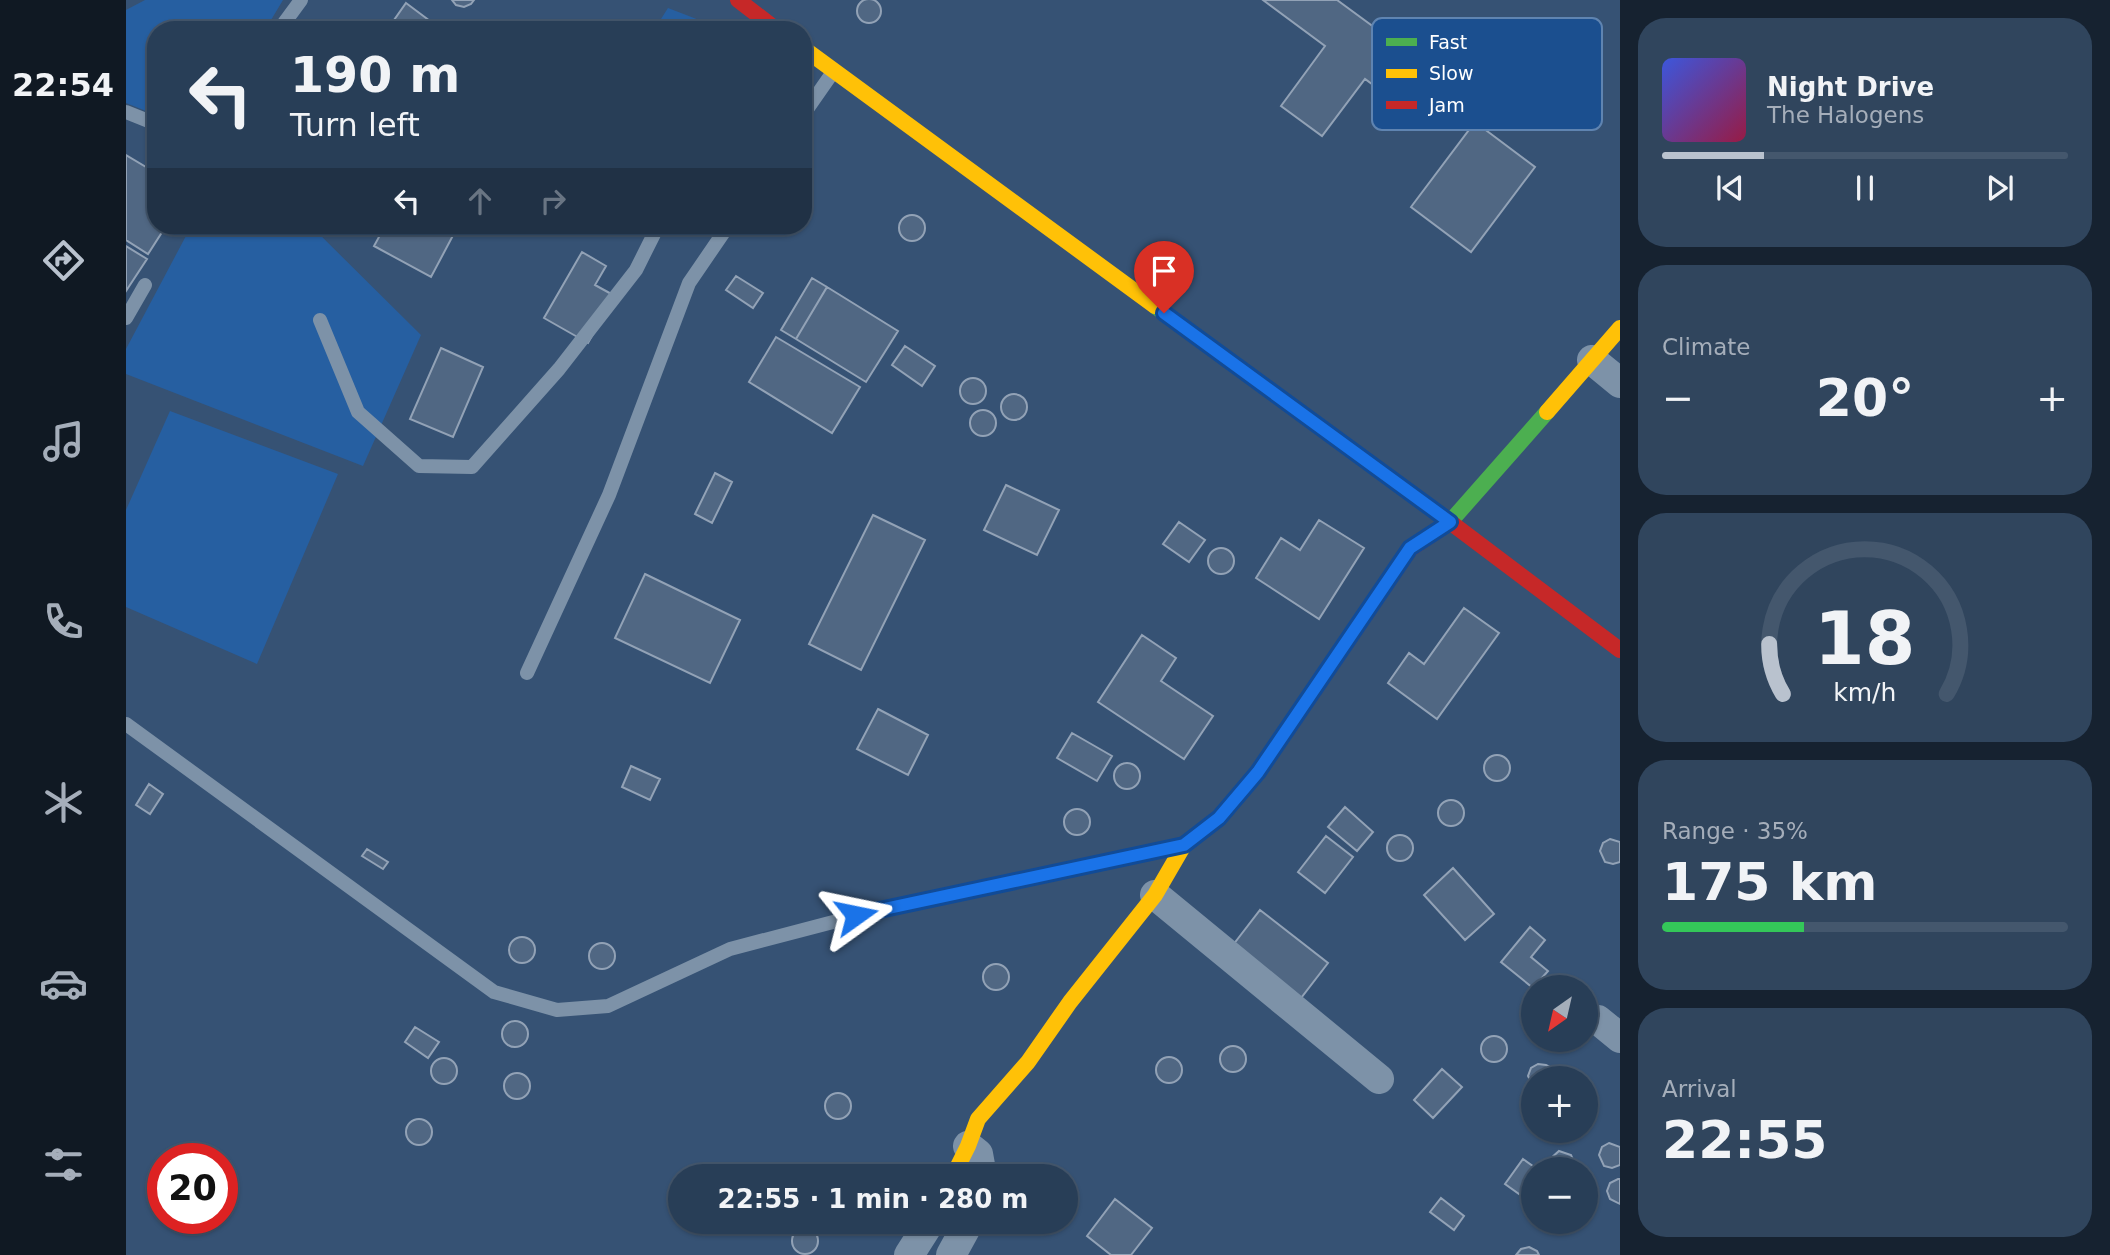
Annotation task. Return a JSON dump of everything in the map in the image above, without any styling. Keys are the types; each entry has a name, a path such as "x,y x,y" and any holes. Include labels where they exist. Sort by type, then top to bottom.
{"street":[{"path":"738,0 757,21"},
{"path":"812,55 1450,522 1620,650"},
{"path":"959,1164 978,1119 1028,1062 1070,1002 1155,895 1184,845 1219,818 1258,772 1410,548 1450,522 1620,328"},
{"path":"1592,360 1620,383"},
{"path":"1155,895 1379,1079"},
{"path":"968,1146 978,1154 980,1164"},
{"path":"909,1255 922,1234"},
{"path":"951,1255 962,1234"}],"lane":[{"path":"286,21 301,0"},
{"path":"812,103 834,71"},
{"path":"126,112 147,120"},
{"path":"320,320 358,412 419,466 472,467 559,369 636,270 654,235"},
{"path":"527,673 609,495 688,283 722,235"},
{"path":"126,318 145,285"},
{"path":"126,724 494,992 557,1010 608,1006 730,949 856,915 1184,845"}],"shaded area":[{"path":"145,0 283,0 270,21 147,21 147,111 126,103 126,10"},
{"path":"668,8 702,21 660,21"},
{"path":"186,235 320,235 421,335 363,466 126,374 126,349"},
{"path":"170,411 338,474 257,664 126,607 126,510"}],"building":[{"path":"869,-1 878,2 881,11 878,20 869,23 860,20 857,11 860,2"},
{"path":"452,0 474,0 464,7 456,5"},
{"path":"1263,0 1337,0 1372,26 1372,84 1365,79 1322,136 1281,106 1325,46"},
{"path":"406,3 430,21 393,21"},
{"path":"1469,130 1486,130 1535,167 1471,252 1411,207"},
{"path":"126,155 147,168 147,235 160,235 148,254 126,240"},
{"path":"912,215 921,219 925,228 921,237 912,241 903,237 899,228 903,219"},
{"path":"380,235 453,235 431,277 374,246"},
{"path":"126,246 147,259 126,291"},
{"path":"582,252 606,266 595,285 615,296 588,343 544,318"},
{"path":"736,276 763,293 753,308 726,290"},
{"path":"812,278 827,287 796,339 781,330"},
{"path":"827,287 898,331 866,382 796,339"},
{"path":"776,337 860,387 832,433 749,382"},
{"path":"905,346 935,366 922,386 892,365"},
{"path":"441,348 483,367 453,437 410,419"},
{"path":"973,378 982,382 986,391 982,400 973,404 964,400 960,391 964,382"},
{"path":"1014,394 1023,398 1027,407 1023,416 1014,420 1005,416 1001,407 1005,398"},
{"path":"983,410 992,414 996,423 992,432 983,436 974,432 970,423 974,414"},
{"path":"715,473 732,482 712,523 695,514"},
{"path":"1006,485 1059,510 1037,555 984,530"},
{"path":"873,515 925,540 861,670 809,644"},
{"path":"1319,520 1364,548 1319,619 1256,578 1281,538 1300,550"},
{"path":"1179,522 1205,540 1189,562 1163,544"},
{"path":"1221,548 1230,552 1234,561 1230,570 1221,574 1212,570 1208,561 1212,552"},
{"path":"645,574 740,620 710,683 615,638"},
{"path":"1464,608 1499,633 1437,719 1388,683 1409,653 1424,664"},
{"path":"1142,635 1176,658 1161,681 1213,716 1184,759 1098,702"},
{"path":"878,709 928,735 908,775 857,749"},
{"path":"1072,733 1112,756 1097,781 1057,758"},
{"path":"1497,755 1506,759 1510,768 1506,777 1497,781 1488,777 1484,768 1488,759"},
{"path":"1127,763 1136,767 1140,776 1136,785 1127,789 1118,785 1114,776 1118,767"},
{"path":"631,766 660,779 650,800 622,787"},
{"path":"149,784 163,794 150,814 136,805"},
{"path":"1451,800 1460,804 1464,813 1460,822 1451,826 1442,822 1438,813 1442,804"},
{"path":"1345,807 1373,832 1357,851 1328,827"},
{"path":"1077,809 1086,813 1090,822 1086,831 1077,835 1068,831 1064,822 1068,813"},
{"path":"1400,835 1409,839 1413,848 1409,857 1400,861 1391,857 1387,848 1391,839"},
{"path":"1326,836 1353,857 1325,893 1298,872"},
{"path":"1610,839 1620,842 1620,862 1613,864 1605,862 1600,851 1603,843"},
{"path":"367,849 388,862 383,869 362,856"},
{"path":"1453,868 1494,914 1465,940 1424,895"},
{"path":"1260,910 1328,963 1301,998 1233,945"},
{"path":"1530,927 1545,940 1531,957 1548,971 1544,975 1521,975 1521,978 1501,962"},
{"path":"522,937 531,941 535,950 531,959 522,963 513,959 509,950 513,941"},
{"path":"602,943 611,947 615,956 611,965 602,969 593,965 589,956 593,947"},
{"path":"996,964 1005,968 1009,977 1005,986 996,990 987,986 983,977 987,968"},
{"path":"515,1021 524,1025 528,1034 524,1043 515,1047 506,1043 502,1034 506,1025"},
{"path":"415,1027 439,1042 428,1058 405,1042"},
{"path":"1494,1036 1503,1040 1507,1049 1503,1058 1494,1062 1485,1058 1481,1049 1485,1040"},
{"path":"1233,1046 1242,1050 1246,1059 1242,1068 1233,1072 1224,1068 1220,1059 1224,1050"},
{"path":"1169,1057 1178,1061 1182,1070 1178,1079 1169,1083 1160,1079 1156,1070 1160,1061"},
{"path":"444,1058 453,1062 457,1071 453,1080 444,1084 435,1080 431,1071 435,1062"},
{"path":"1442,1069 1462,1087 1433,1118 1414,1100"},
{"path":"517,1073 526,1077 530,1086 526,1095 517,1099 508,1095 504,1086 508,1077"},
{"path":"838,1093 847,1097 851,1106 847,1115 838,1119 829,1115 825,1106 829,1097"},
{"path":"419,1119 428,1123 432,1132 428,1141 419,1145 410,1141 406,1132 410,1123"},
{"path":"1609,1143 1620,1147 1620,1165 1612,1168 1604,1166 1599,1155 1602,1147"},
{"path":"1559,1151 1572,1157 1552,1157"},
{"path":"1521,1162 1521,1195 1505,1184"},
{"path":"1618,1179 1620,1204 1610,1199 1607,1191 1610,1183"},
{"path":"1441,1198 1464,1216 1454,1230 1430,1212"},
{"path":"1115,1199 1152,1228 1131,1255 1111,1255 1087,1236"},
{"path":"794,1234 817,1236 817,1246 810,1253 800,1253 793,1246"},
{"path":"1529,1247 1539,1255 1516,1255 1521,1249"}],"traffic: fast":[{"path":"1155,306 1450,522 1547,412"}],"traffic: slow":[{"path":"812,55 1155,306"},
{"path":"1547,412 1620,328"},
{"path":"959,1164 978,1119 1028,1062 1070,1002 1155,895 1184,845 1219,818 1258,772 1285,733"}],"traffic: jam":[{"path":"738,0 765,21"},
{"path":"1285,733 1410,549 1450,522 1620,650"}],"route":[{"path":"856,915 1184,845 1219,818 1258,772 1410,548 1450,522 1164,313"}]}
